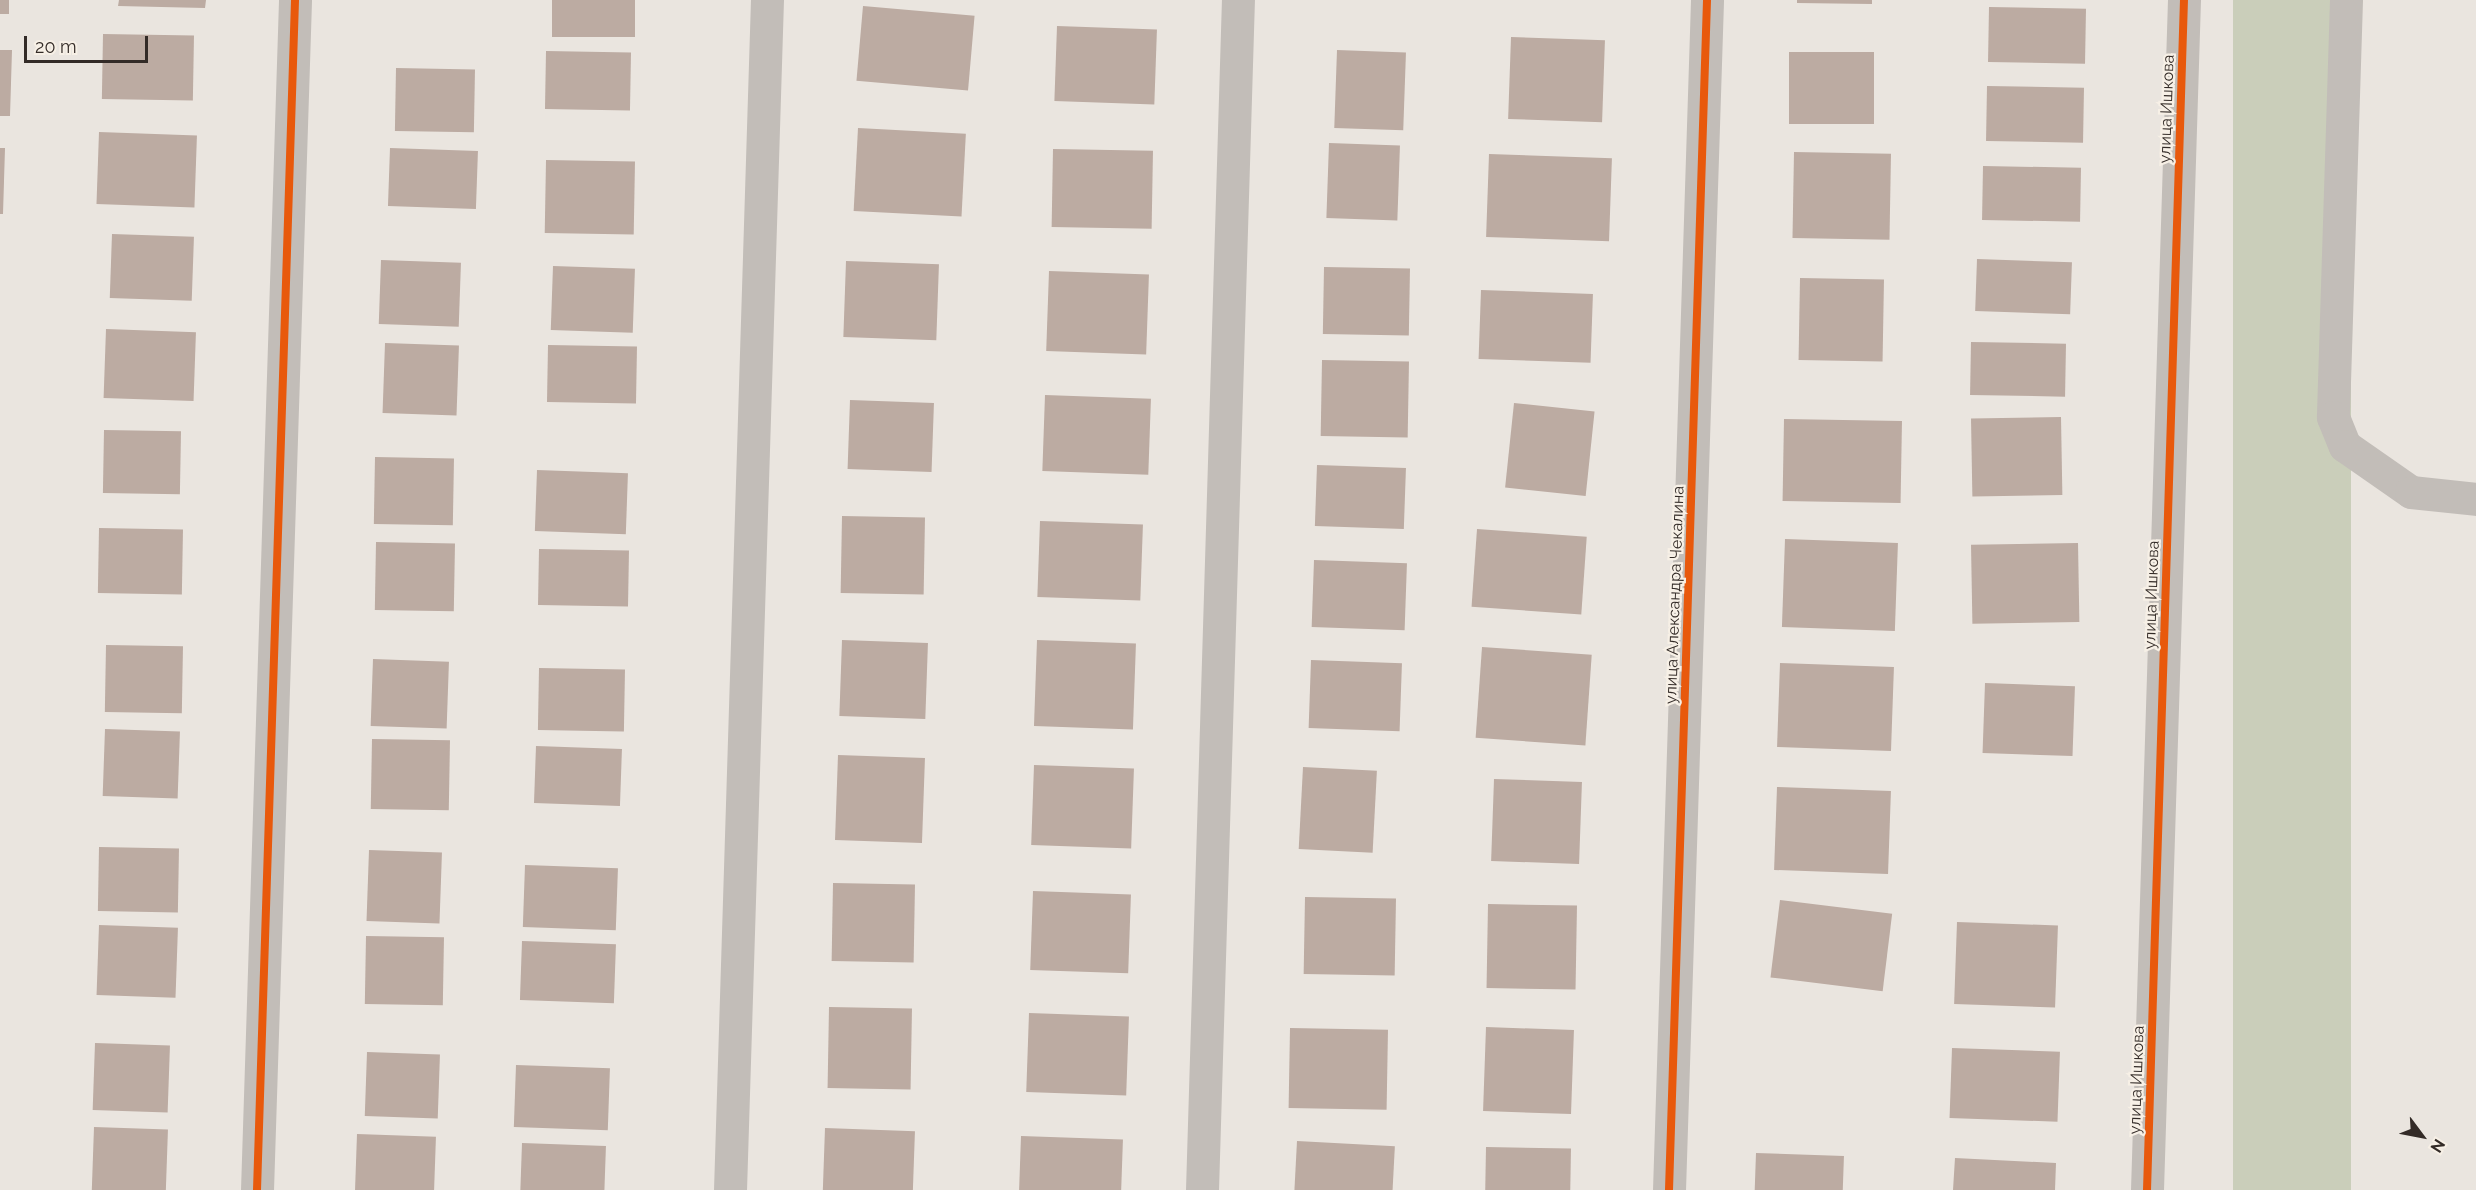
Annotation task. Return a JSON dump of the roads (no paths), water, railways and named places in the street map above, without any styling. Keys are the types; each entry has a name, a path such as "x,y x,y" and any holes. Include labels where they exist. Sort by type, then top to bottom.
{"street":[{"path":"257,1190 295,0"},
{"path":"730,1190 767,0"},
{"path":"1202,1190 1238,0"},
{"name":"улица Александра Чекалина","path":"1669,1190 1707,0"},
{"name":"улица Ишкова","path":"2147,1190 2184,0"},
{"path":"2346,0 2333,417 2345,446 2411,492 2476,499"}]}
